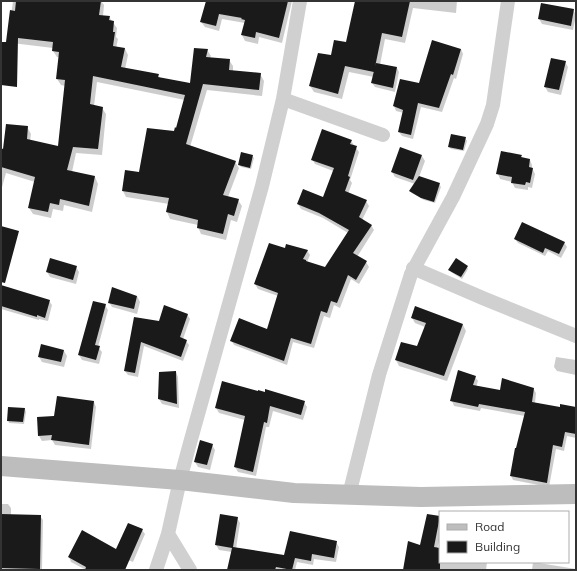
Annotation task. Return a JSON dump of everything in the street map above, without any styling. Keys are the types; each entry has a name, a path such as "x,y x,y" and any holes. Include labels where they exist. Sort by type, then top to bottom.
{"street":[{"path":"156,570 168,534 180,480 256,210 283,99 300,1"},
{"path":"349,495 379,375 411,274 453,198 487,124 493,105 508,1"},
{"path":"283,99 384,135"},
{"path":"414,268 576,336"},
{"path":"1,466 180,480 294,493 421,497 576,494"},
{"path":"168,534 190,570"}],"building":[{"path":"16,1 101,1 99,15 110,16 109,20 114,21 113,32 115,32 113,46 125,48 121,67 159,74 158,77 190,83 194,48 208,49 206,57 230,59 229,70 261,73 259,90 203,84 186,144 236,161 223,195 239,199 234,216 228,214 223,234 197,228 198,220 166,212 169,198 122,191 125,170 139,172 147,128 174,131 185,95 93,76 90,104 103,107 98,149 73,147 67,170 95,176 89,206 60,199 59,205 50,203 48,212 28,208 35,177 1,167 1,148 3,149 6,124 28,126 27,139 58,146 65,80 56,79 59,52 52,51 53,42 18,38 17,87 1,85 1,42 6,42 10,10 15,11"},
{"path":"206,1 288,1 279,38 256,32 255,38 241,35 245,20 241,19 242,18 219,14 216,26 200,22"},
{"path":"355,1 410,1 402,37 382,33 374,72 345,66 338,94 309,86 318,53 331,55 334,40 346,42"},
{"path":"541,3 574,9 571,26 538,19"},
{"path":"432,40 461,49 453,75 451,74 439,108 418,103 411,135 398,132 403,110 393,106 400,79 419,83"},
{"path":"551,58 566,61 559,90 544,87"},
{"path":"376,63 397,67 393,88 371,83"},
{"path":"322,129 352,140 350,144 357,146 348,176 350,177 345,191 367,200 359,217 372,225 353,253 367,261 356,280 348,275 337,303 331,301 327,313 321,311 311,344 291,338 284,361 230,341 239,318 267,329 278,293 254,284 269,243 285,248 286,244 308,250 303,259 325,267 349,230 319,213 297,204 303,189 323,197 334,168 311,160"},
{"path":"451,134 466,137 463,150 448,147"},
{"path":"400,147 422,155 413,180 391,172"},
{"path":"501,151 522,155 521,157 530,159 529,167 533,168 530,183 526,182 525,185 511,183 512,177 496,174"},
{"path":"241,152 253,155 250,168 238,165"},
{"path":"419,176 440,183 434,202 421,198 409,191"},
{"path":"522,222 565,242 559,254 545,248 543,253 514,239"},
{"path":"1,226 19,231 5,283 1,282"},
{"path":"50,258 77,266 73,280 46,272"},
{"path":"456,258 468,266 461,277 448,270"},
{"path":"1,285 50,300 45,318 1,306"},
{"path":"112,287 137,296 134,309 108,303"},
{"path":"93,301 106,304 95,345 100,346 96,360 78,355"},
{"path":"164,305 188,314 180,337 187,340 181,357 141,342 135,373 124,371 134,317 159,321"},
{"path":"415,306 463,324 444,376 395,360 401,342 417,346 426,323 411,318"},
{"path":"41,344 64,350 61,362 38,357"},
{"path":"458,370 476,376 473,385 500,390 502,378 534,388 532,402 560,407 560,404 576,407 576,434 565,432 562,447 553,445 547,483 510,476 515,448 525,412 479,404 478,407 450,401"},
{"path":"176,371 177,404 158,399 159,372"},
{"path":"222,381 258,391 265,392 265,389 305,401 301,415 270,406 267,423 264,422 253,472 234,467 245,416 215,408"},
{"path":"57,396 94,401 89,445 51,440 52,435 38,436 37,417 54,416"},
{"path":"8,407 25,408 23,422 7,421"},
{"path":"200,440 213,444 207,465 194,462"},
{"path":"1,514 41,515 40,569 1,568"},
{"path":"220,514 238,517 233,547 284,555 290,531 337,541 334,558 312,554 311,561 295,558 292,570 276,567 275,570 227,570 232,548 215,545"},
{"path":"427,514 439,516 434,547 439,548 440,570 403,570 408,541 420,545"},
{"path":"128,523 143,529 125,570 85,570 86,567 68,557 82,530 116,549"}]}
